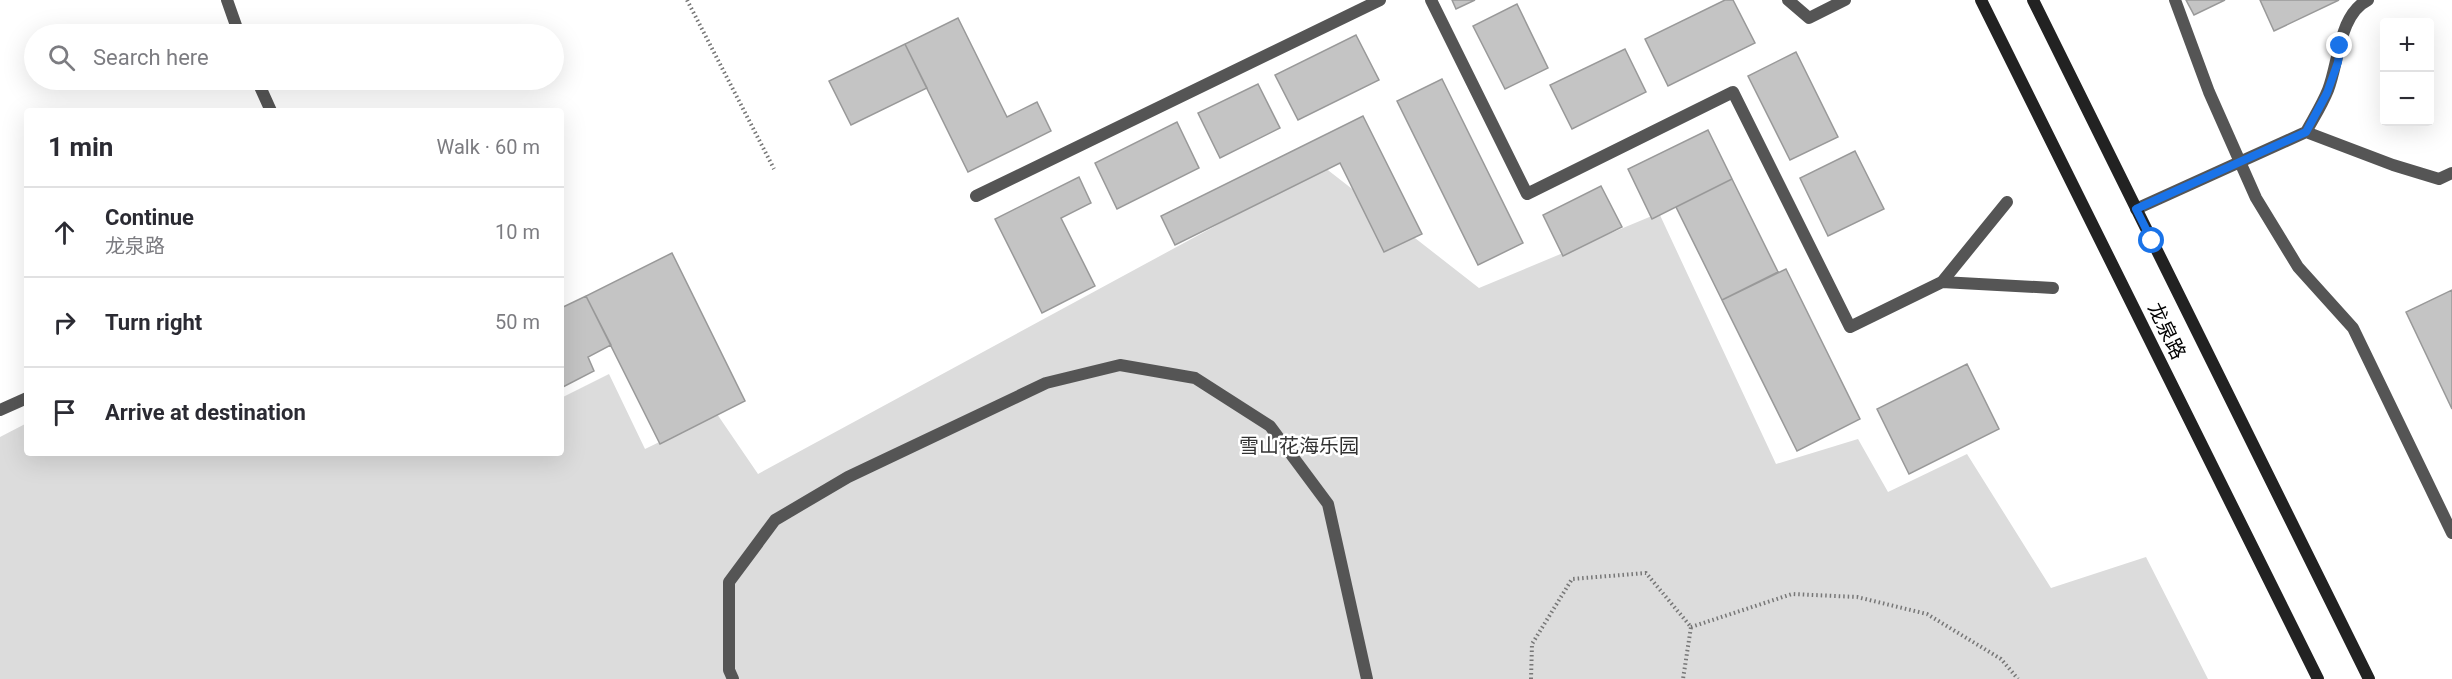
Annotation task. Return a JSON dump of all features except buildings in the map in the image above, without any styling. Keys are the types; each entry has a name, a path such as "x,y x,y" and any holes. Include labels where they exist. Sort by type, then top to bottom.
{"main road":[{"name":"龙泉路","path":"1981,0 2318,679"},
{"name":"龙泉路","path":"2033,0 2369,679"}],"street":[{"path":"226,0 235,24"},
{"path":"976,196 1380,0"},
{"path":"1431,0 1527,194 1733,92 1850,327 1942,282 2007,202"},
{"path":"1788,0 1809,18 1845,0"},
{"path":"2175,0 2209,92 2275,233 2298,267 2353,328 2452,533"},
{"path":"2136,209 2306,132 2331,82 2338,62 2343,30 2358,5 2368,0"},
{"path":"262,90 270,108"},
{"path":"2306,132 2393,165 2439,179 2452,173"},
{"path":"1942,282 2053,288"},
{"path":"734,679 729,670 729,582 775,520 848,477 1046,383 1120,366 1195,378 1270,426 1328,504 1367,679"},
{"path":"0,410 24,399"}],"path":[{"path":"687,0 774,169"},
{"path":"1531,679 1532,644 1572,579 1646,573 1691,627 1683,679"},
{"path":"1691,627 1791,594 1857,597 1927,614 2001,659 2018,679"}],"green space":[{"name":"雪山花海乐园","path":"1324,167 1479,288 1659,213 1776,464 1858,439 1888,492 1967,454 2051,588 2146,557 2208,679 0,679 0,437 24,425 24,456 564,456 564,396 609,374 645,449 717,414 758,474"}],"route":[{"path":"2152,241 2136,209 2306,132 2327,93 2338,62 2340,46"}]}
